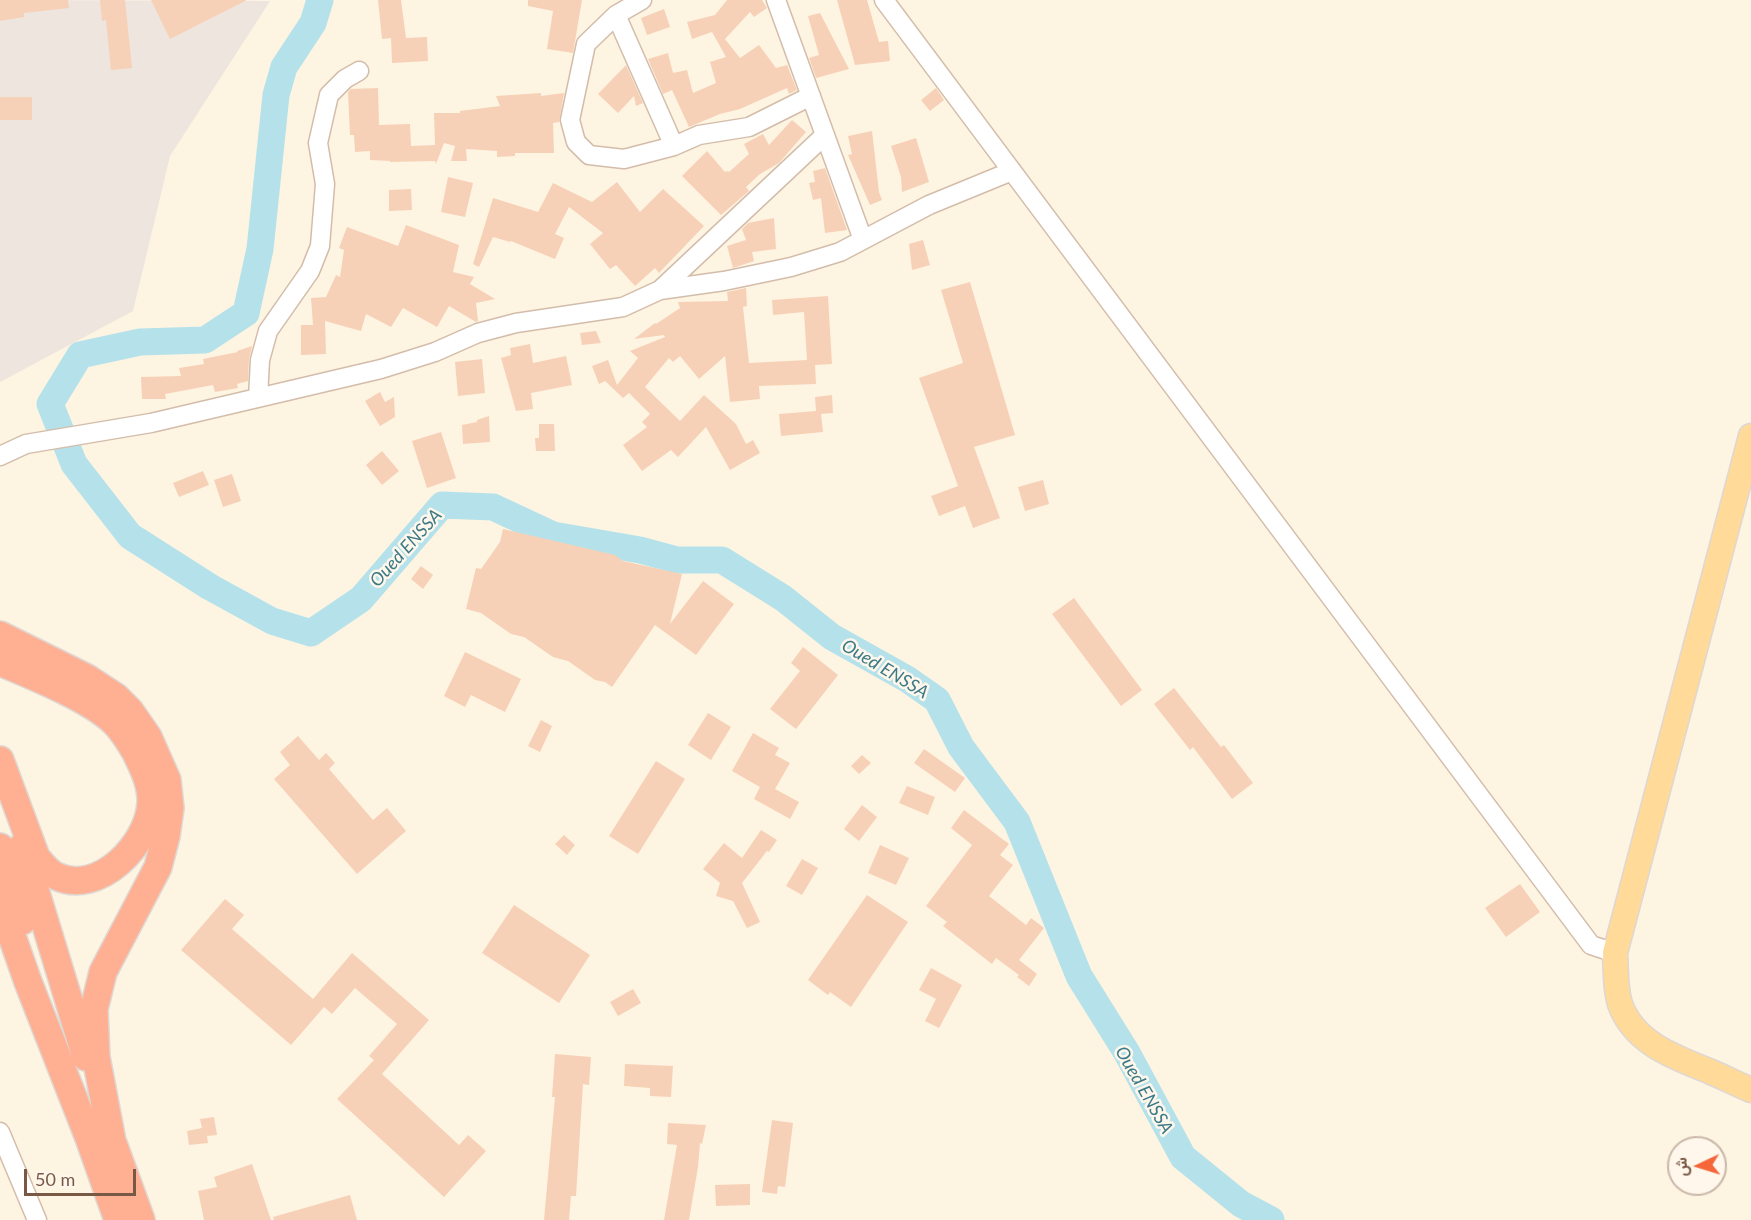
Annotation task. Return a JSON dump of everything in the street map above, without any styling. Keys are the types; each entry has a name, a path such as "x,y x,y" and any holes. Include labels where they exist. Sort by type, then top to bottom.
{"highway":[{"path":"0,760 36,857 45,869 55,876 80,881 95,877 119,864 137,844 147,823 151,803 149,786 142,764 129,742 115,722 94,706 2,649"},
{"path":"2,649 87,678 116,697 130,711 148,737 167,780 170,808 158,867 103,972 96,996 94,1024 100,1139 106,1188 117,1220"},
{"path":"0,771 100,1139"},
{"path":"0,847 100,1139"},
{"path":"0,902 27,982 100,1139 141,1220"}],"main road":[{"path":"1751,436 1616,953 1620,1004 1632,1026 1650,1044 1674,1058 1751,1090"}],"street":[{"path":"642,0 616,15 586,44 570,120 576,142 589,155 624,159 674,146 699,135 749,127 811,96"},
{"path":"776,0 863,240"},
{"path":"884,0 1591,945 1616,953"},
{"path":"616,15 674,146"},
{"path":"258,398 260,360 268,331 310,271 320,246 325,184 318,143 329,95 345,79 359,71"},
{"path":"660,290 825,135"},
{"path":"0,456 26,444 151,423 381,369 435,352 478,333 516,323 623,307 660,290 724,281 791,267 840,252 929,205 1012,171"},
{"path":"0,1132 37,1220"}],"shaded area":[{"path":"0,0 270,1 170,156 133,311 0,382"}],"building":[{"path":"0,0 68,0 69,8 24,13 24,17 0,21"},
{"path":"100,0 125,0 132,68 111,70 106,20 102,21"},
{"path":"151,0 247,0 170,39"},
{"path":"378,0 401,0 406,38 427,37 428,61 392,63 391,38 382,39"},
{"path":"528,0 582,0 573,53 547,49 553,11 528,6"},
{"path":"727,0 762,0 767,8 754,17 750,12 725,39 740,58 759,45 776,68 787,65 797,90 789,94 787,88 740,109 720,114 689,127 672,90 663,94 648,59 668,53 673,73 687,70 693,93 716,83 710,62 726,57 712,32 692,39 687,22 715,15"},
{"path":"837,0 867,0 879,42 888,41 890,61 855,65"},
{"path":"664,9 670,27 647,35 641,18"},
{"path":"820,13 849,69 816,78 809,58 819,55 808,16"},
{"path":"626,65 643,103 636,106 634,96 618,113 598,94"},
{"path":"378,88 379,125 410,124 411,146 435,145 434,113 460,113 460,111 500,106 496,96 541,93 541,96 564,93 559,122 553,123 554,153 515,153 515,156 497,157 497,151 466,149 467,161 451,161 455,146 444,143 436,164 435,161 370,160 370,151 355,152 354,135 350,135 348,92 351,89"},
{"path":"936,88 944,100 930,111 921,100"},
{"path":"0,97 32,97 32,120 0,120"},
{"path":"792,120 806,132 779,163 760,174 746,187 749,191 721,215 682,176 707,151 725,172 729,172 749,154 744,144 763,134 769,145"},
{"path":"872,131 879,192 882,200 870,205 848,155 852,154 848,136"},
{"path":"916,138 929,182 902,192 901,177 891,146"},
{"path":"825,168 847,230 825,233 821,198 813,200 809,183 815,182 813,171"},
{"path":"448,177 473,183 465,217 441,212"},
{"path":"617,182 640,212 663,189 704,226 659,273 655,268 635,286 616,265 610,269 590,244 603,233 569,207 555,234 564,238 555,259 511,241 493,237 479,267 473,264 493,198 538,212 553,183 592,202"},
{"path":"411,189 412,210 389,211 389,190"},
{"path":"774,218 776,249 752,252 754,261 733,268 727,246 746,240 742,229 748,223"},
{"path":"406,225 459,245 453,272 474,277 470,284 495,299 476,303 478,321 476,322 449,306 437,327 403,308 391,327 366,314 361,331 325,321 326,354 301,355 301,325 313,325 311,298 326,297 336,275 340,277 344,250 339,248 347,227 398,246"},
{"path":"923,240 930,265 912,270 909,244"},
{"path":"970,282 1015,435 974,447 1000,518 973,528 965,506 939,516 931,496 958,486 919,378 963,363 941,290"},
{"path":"746,288 747,306 743,307 749,363 807,360 804,312 773,315 772,300 828,296 832,364 815,365 816,384 759,386 760,399 730,402 725,356 699,379 680,356 673,362 669,358 645,387 680,421 704,395 736,424 746,444 753,440 760,453 730,470 706,427 678,457 671,450 642,471 623,445 647,427 642,422 650,414 629,393 623,398 605,381 599,384 592,366 608,360 617,385 638,358 630,351 665,337 664,335 634,339 680,308 678,302 728,301 727,292"},
{"path":"596,331 601,343 582,345 580,333"},
{"path":"530,344 533,363 566,356 572,385 531,393 533,409 516,411 501,358 511,355 510,348"},
{"path":"252,346 248,381 237,384 238,388 215,392 213,385 165,394 166,399 142,399 141,377 181,376 179,368 204,364 203,359 238,352"},
{"path":"482,359 485,393 458,396 455,362"},
{"path":"380,392 385,402 394,397 395,417 380,426 365,401"},
{"path":"832,395 833,413 821,414 823,432 781,436 779,414 816,411 815,397"},
{"path":"489,416 490,442 463,444 462,425 477,422"},
{"path":"539,424 554,424 555,451 536,451 535,438 539,438"},
{"path":"441,432 456,478 427,488 412,441"},
{"path":"382,451 399,471 382,485 366,465"},
{"path":"203,471 209,485 179,497 173,483"},
{"path":"232,474 241,501 223,507 214,480"},
{"path":"1043,480 1049,504 1025,511 1018,487"},
{"path":"503,529 615,555 623,561 682,574 670,624 703,581 734,604 696,655 655,625 612,687 605,682 595,680 568,661 553,657 524,637 511,634 481,613 466,609 476,568 481,569 500,542"},
{"path":"421,566 433,575 423,589 411,579"},
{"path":"1074,598 1142,690 1121,706 1052,614"},
{"path":"803,647 838,675 796,729 770,709 800,671 791,663"},
{"path":"465,652 521,679 505,712 471,695 465,707 444,696"},
{"path":"1174,688 1221,747 1224,745 1253,783 1232,799 1193,747 1190,750 1154,704"},
{"path":"708,713 731,727 711,760 688,745"},
{"path":"541,720 552,726 540,752 528,746"},
{"path":"753,733 779,748 775,755 790,763 775,789 799,802 790,819 754,799 760,787 732,771"},
{"path":"298,736 319,760 326,753 335,763 329,769 373,820 387,808 406,831 357,874 274,779 290,765 280,752"},
{"path":"924,749 965,778 955,792 914,763"},
{"path":"862,755 871,763 859,774 851,766"},
{"path":"656,761 685,779 638,854 609,836"},
{"path":"907,786 935,797 928,815 899,803"},
{"path":"862,805 877,817 859,841 844,829"},
{"path":"964,810 1009,844 1000,855 1013,865 989,896 1026,925 1031,918 1044,928 1019,960 1037,974 1029,986 1017,977 1019,975 996,958 992,964 943,926 947,922 926,906 972,845 951,828"},
{"path":"761,830 777,840 742,883 760,922 747,928 733,901 716,896 720,883 703,869 724,843 742,858"},
{"path":"564,835 575,845 567,855 555,844"},
{"path":"880,845 909,858 896,885 868,873"},
{"path":"802,859 818,868 802,895 786,886"},
{"path":"1520,884 1540,912 1506,937 1485,908"},
{"path":"867,895 908,922 851,1007 830,992 828,995 808,980"},
{"path":"225,899 244,915 232,929 313,999 352,953 429,1020 382,1074 459,1145 468,1135 486,1151 444,1197 337,1099 374,1060 369,1056 397,1024 355,988 332,1014 324,1007 291,1045 181,950"},
{"path":"514,905 590,955 559,1003 482,953"},
{"path":"931,968 962,985 939,1028 925,1021 936,999 919,990"},
{"path":"633,989 641,1003 618,1016 610,1002"},
{"path":"555,1054 591,1057 589,1085 583,1084 576,1196 571,1196 569,1220 544,1220 555,1097 552,1097"},
{"path":"625,1064 673,1066 671,1097 650,1096 650,1088 624,1086"},
{"path":"214,1117 217,1135 207,1136 208,1143 189,1145 187,1131 202,1128 200,1119"},
{"path":"772,1120 793,1123 785,1187 778,1186 777,1194 762,1192"},
{"path":"668,1123 706,1125 702,1144 700,1143 689,1220 664,1220 677,1145 667,1144"},
{"path":"252,1164 271,1220 204,1220 198,1191 217,1187 214,1177"},
{"path":"750,1184 750,1205 716,1206 715,1185"},
{"path":"350,1195 357,1220 274,1220 273,1217"}],"waterway":[{"name":"Oued ENSSA","path":"320,0 313,23 284,67 276,95 260,249 246,313 205,340 140,342 80,355 50,404 74,464 130,536 210,587 272,621 311,633 361,599 442,505 493,507 553,535 640,550 677,560 722,560 783,598 832,637 907,679 937,700 961,747 1017,822 1079,976 1127,1053 1183,1157 1241,1204 1271,1220"}]}
